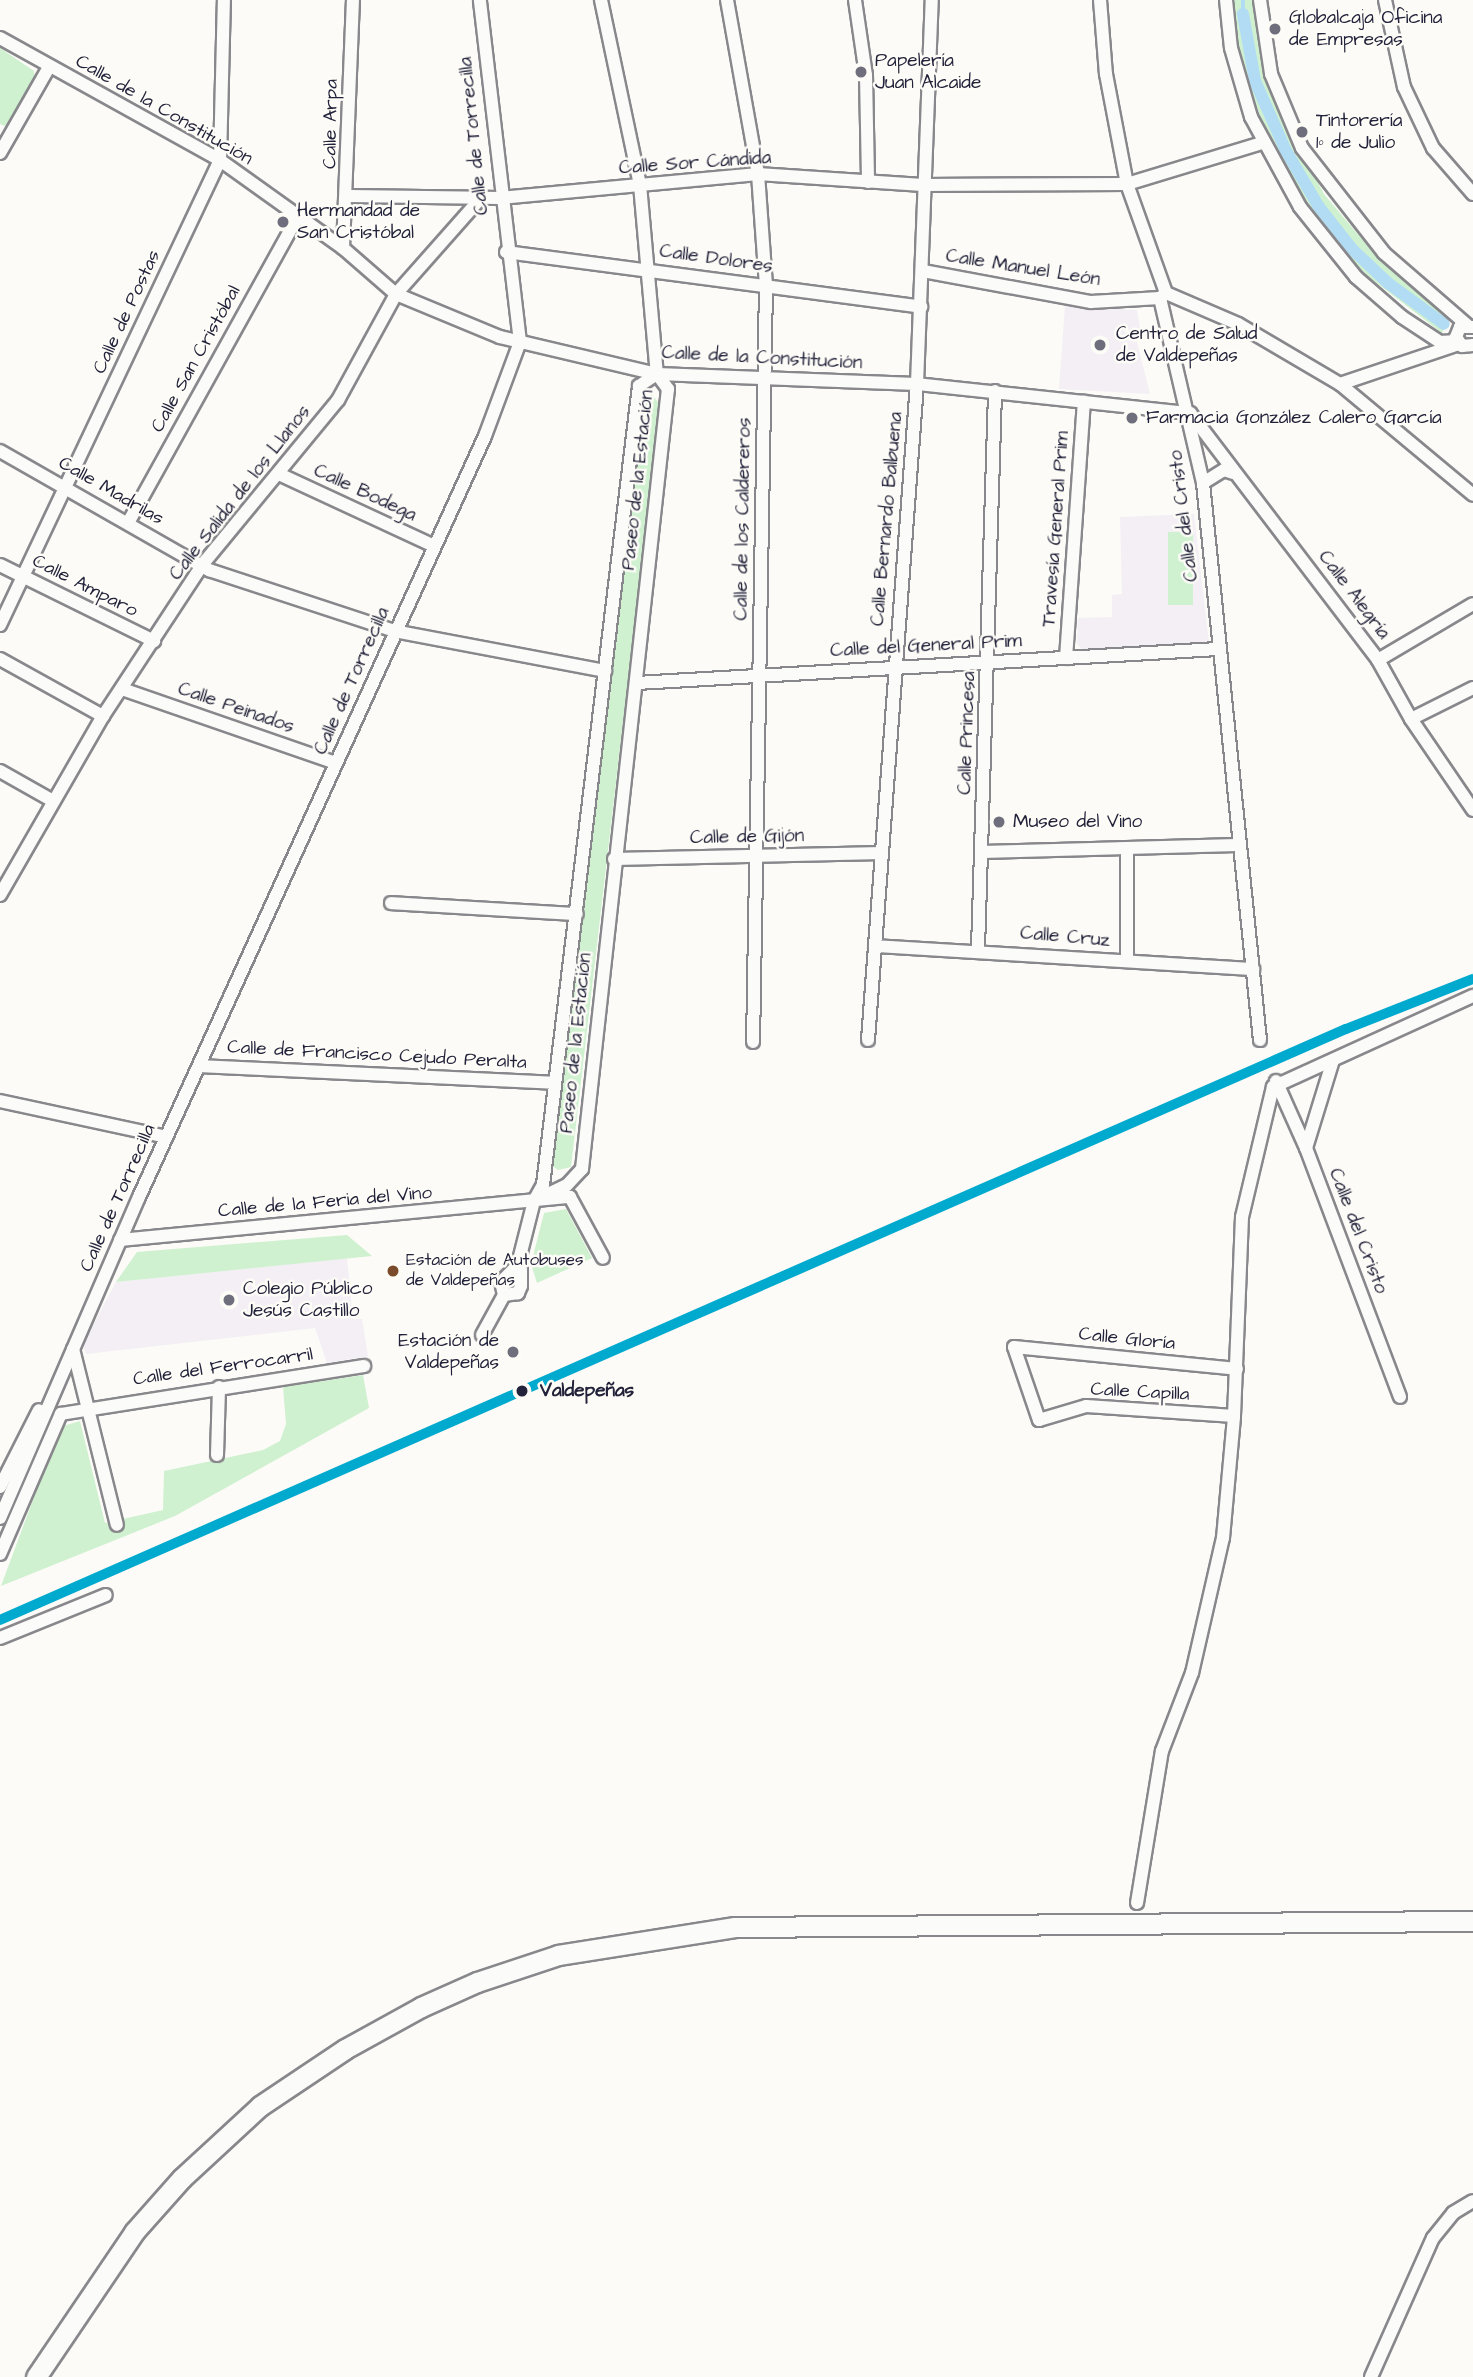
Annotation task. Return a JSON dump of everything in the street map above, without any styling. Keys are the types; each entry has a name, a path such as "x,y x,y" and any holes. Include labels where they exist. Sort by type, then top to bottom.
{"main road":[{"path":"36,2377 47,2367 134,2232 182,2178 260,2106 345,2049 421,2007 477,1982 558,1955 735,1927 1473,1921"}],"street":[{"name":"Calle de Postas","path":"0,625 220,160 224,0"},
{"name":"Calle Arpa","path":"343,248 349,196 353,0"},
{"name":"Calle de Torrecilla","path":"0,1518 166,1137 485,436 520,342 506,252 480,0"},
{"path":"601,0 640,185 650,270 657,374"},
{"name":"Calle de los Caldereros","path":"727,0 758,174 766,285 753,1042"},
{"path":"855,0 866,75 868,182"},
{"name":"Calle Bernardo Balbuena","path":"868,1040 917,384 932,0"},
{"name":"Calle del Cristo","path":"1101,0 1106,74 1128,184 1163,296 1203,483 1237,845 1260,1040"},
{"path":"1226,0 1241,89 1262,143 1319,235 1356,278 1423,333 1440,342 1466,346"},
{"path":"1260,0 1271,74 1302,148 1384,253 1470,326"},
{"path":"1385,0 1404,88 1433,148 1473,194"},
{"name":"Calle de la Constitución","path":"0,38 220,160 343,248 396,294 520,342 657,374 917,384 1190,413"},
{"path":"0,153 49,67"},
{"name":"Calle Sor Cándida","path":"349,196 500,198 758,174 923,185 1128,184 1262,143"},
{"name":"Calle Salida de los Llanos","path":"0,895 103,716 202,565 338,400 396,294 480,199"},
{"name":"Calle San Cristóbal","path":"128,523 299,215"},
{"name":"Calle Dolores","path":"506,252 921,307"},
{"name":"Calle Manuel León","path":"923,271 1091,302 1163,296"},
{"path":"1163,296 1238,324 1340,384 1473,495"},
{"path":"1466,346 1458,330 1470,326"},
{"path":"1340,384 1466,346"},
{"name":"Paseo de la Estación","path":"482,1335 504,1295 501,1282 517,1268 534,1201 543,1185 553,1083 577,914 639,386 644,378 657,374 668,389 614,859 582,1169 567,1185 534,1201"},
{"name":"Calle Princesa","path":"978,949 989,662 995,391"},
{"name":"Travesía General Prim","path":"1066,658 1084,402"},
{"name":"Calle Alegría","path":"1190,413 1233,473 1378,660 1411,719 1473,810"},
{"name":"Calle Madrilas","path":"0,451 202,565 394,631"},
{"path":"1203,483 1224,470 1233,473"},
{"name":"Calle Bodega","path":"279,474 434,546"},
{"name":"Calle Amparo","path":"0,565 153,641"},
{"path":"1378,660 1473,604"},
{"path":"394,631 605,671"},
{"name":"Calle del General Prim","path":"636,683 1218,649"},
{"path":"0,659 103,716"},
{"path":"1411,719 1473,688"},
{"name":"Calle Peinados","path":"122,689 336,763"},
{"path":"0,771 53,801"},
{"path":"982,852 1237,845"},
{"path":"1127,849 1127,961"},
{"name":"Calle de Gijón","path":"614,859 882,853"},
{"path":"391,903 577,914"},
{"name":"Calle Cruz","path":"875,946 978,949 1253,969"},
{"path":"1137,1903 1162,1751 1192,1673 1223,1538 1237,1369 1242,1217 1273,1087 1473,996"},
{"path":"1306,1148 1333,1060"},
{"name":"Calle de Francisco Cejudo Peralta","path":"199,1066 553,1083"},
{"name":"Calle del Cristo","path":"1277,1083 1306,1148 1400,1397"},
{"path":"0,1101 166,1137"},
{"name":"Calle de la Feria del Vino","path":"120,1240 570,1197 603,1258"},
{"path":"0,1487 4,1469 84,1322"},
{"name":"Calle Gloría","path":"1014,1347 1237,1369"},
{"name":"Calle Capilla","path":"1014,1347 1039,1420 1086,1406 1234,1416"},
{"path":"73,1349 117,1525"},
{"name":"Calle del Ferrocarril","path":"0,1554 61,1414 87,1407 364,1366"},
{"path":"217,1455 219,1387"},
{"path":"0,1637 106,1595"},
{"path":"1371,2377 1433,2238 1454,2213 1473,2200"}],"shaded area":[{"name":"Centro de Salud de Valdepeñas","path":"1065,306 1137,310 1141,334 1136,338 1150,394 1059,389"},
{"path":"1194,514 1209,643 1083,650 1077,644 1078,618 1112,617 1112,595 1122,594 1120,517"},
{"name":"Colegio Público Jesús Castillo","path":"347,1258 353,1319 362,1319 368,1356 327,1363 315,1328 86,1354 83,1344 116,1282"}],"green space":[{"path":"1232,0 1252,0 1275,102 1324,194 1382,263 1451,316 1442,333 1353,265 1323,233 1257,115 1240,61"},
{"path":"0,48 34,71 35,82 10,128 0,124"},
{"path":"652,394 660,405 571,1167 558,1170 551,1165 642,400"},
{"path":"1168,532 1193,532 1193,605 1168,605"},
{"path":"566,1209 592,1258 537,1283 531,1264 544,1213"},
{"path":"347,1235 372,1256 116,1282 137,1252"},
{"path":"363,1375 369,1408 175,1516 1,1586 60,1427 80,1421 105,1523 163,1510 164,1471 263,1450 280,1441 286,1424 283,1387"}],"waterway":[{"path":"1243,0 1243,14"},
{"path":"1243,14 1255,81 1286,151 1319,207 1352,249 1388,283 1444,324"}],"transit line":[{"path":"0,1620 1346,1029 1473,979"}],"place":[{"name":"Globalcaja Oficina de Empresas","path":"1275,29"},
{"name":"Papelería Juan Alcaide","path":"861,72"},
{"name":"Tintorería 1º de Julio","path":"1302,132"},
{"name":"Hermandad de San Cristóbal","path":"283,222"},
{"name":"Centro de Salud de Valdepeñas","path":"1100,345"},
{"name":"Farmacia González Calero García","path":"1132,418"},
{"name":"Museo del Vino","path":"999,822"},
{"name":"Estación de Autobuses de Valdepeñas","path":"393,1271"},
{"name":"Colegio Público Jesús Castillo","path":"229,1300"},
{"name":"Estación de Valdepeñas","path":"513,1352"},
{"name":"Valdepeñas","path":"522,1391"}]}
